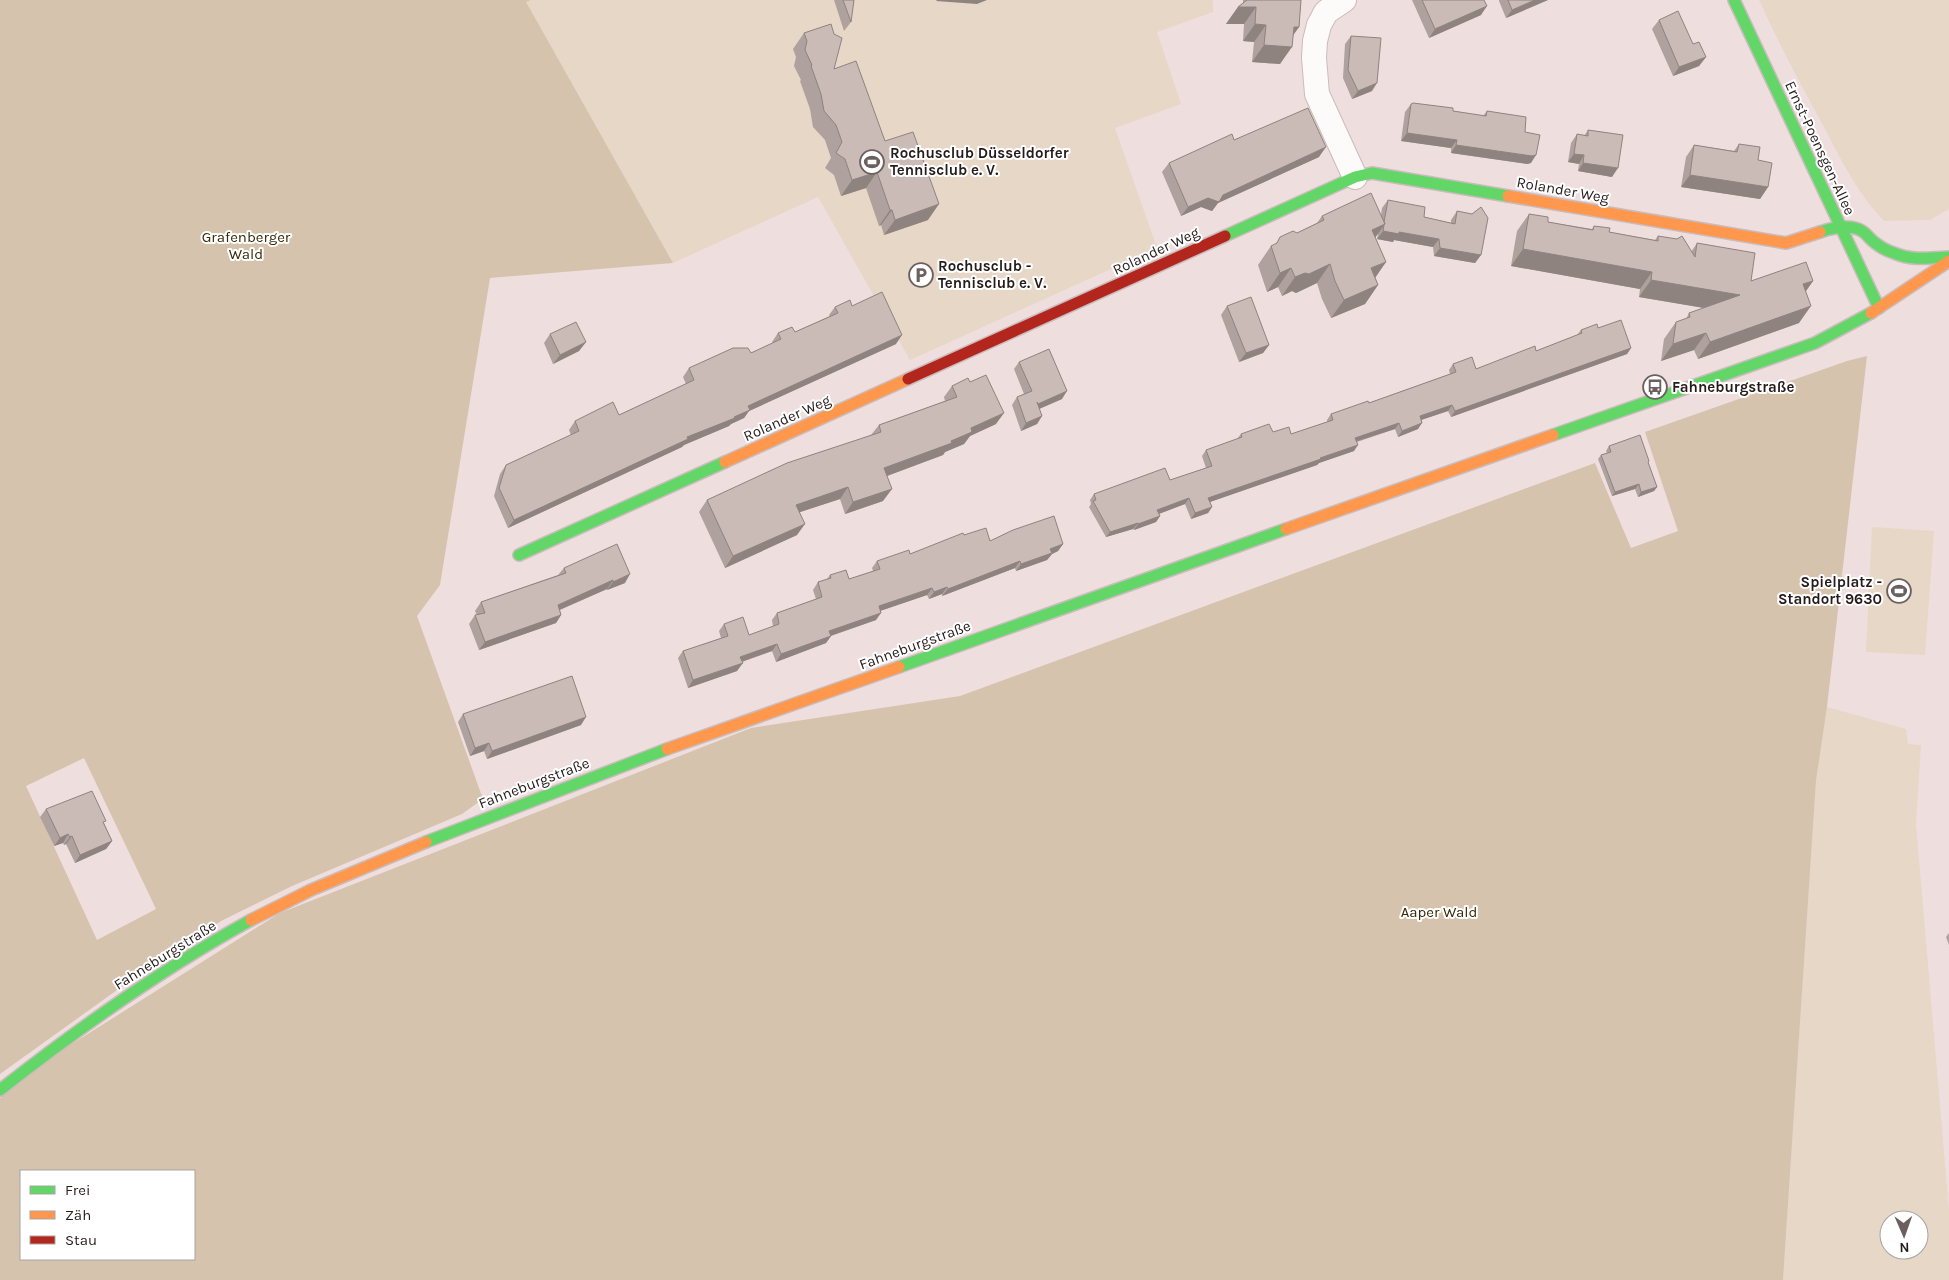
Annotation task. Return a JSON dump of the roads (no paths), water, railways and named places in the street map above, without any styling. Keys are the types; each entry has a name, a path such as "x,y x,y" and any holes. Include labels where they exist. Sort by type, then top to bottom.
{"street":[{"path":"1344,0 1326,12 1318,24 1314,58 1317,94 1355,177"},
{"name":"Ernst-Poensgen-Allee","path":"1734,0 1879,308"},
{"name":"Rolander Weg","path":"519,555 1355,177 1372,172 1786,243 1840,227"},
{"path":"1840,227 1860,229 1878,244 1906,258 1949,257"},
{"name":"Fahneburgstraße","path":"0,1090 56,1045 192,954 276,907 383,859 660,751 1789,352 1815,342 1879,308 1949,261"}],"place":[{"name":"Rochusclub Düsseldorfer Tennisclub e. V.","path":"872,162"},
{"name":"Rochusclub - Tennisclub e. V.","path":"921,275"},
{"name":"Fahneburgstraße","path":"1655,387"},
{"name":"Spielplatz - Standort 9630","path":"1899,591"}],"park label":[{"name":"Grafenberger Wald","path":"246,246"},
{"name":"Aaper Wald","path":"1439,912"}]}
